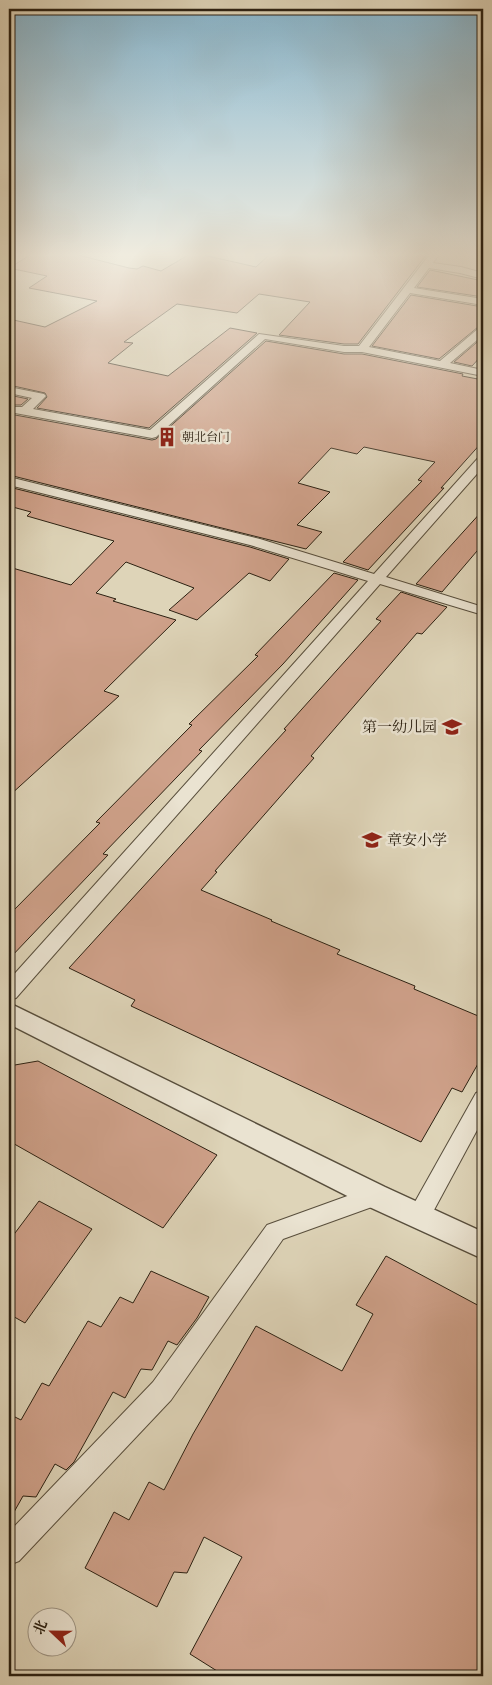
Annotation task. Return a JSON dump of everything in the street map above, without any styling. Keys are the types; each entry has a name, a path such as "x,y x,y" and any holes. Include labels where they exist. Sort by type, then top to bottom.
{"street":[{"path":"362,349 374,333"},
{"path":"443,364 480,333"},
{"path":"15,411 152,434 263,336 344,349 362,349 483,373"},
{"path":"9,390 40,396 15,411"},
{"path":"9,994 483,460"},
{"path":"9,481 256,542 483,611"},
{"path":"9,1013 376,1196 483,1246"},
{"path":"419,1216 483,1099"},
{"path":"9,1551 162,1391 275,1232 376,1196"}],"building":[{"path":"9,333 137,333 124,342 133,343 108,363 168,376 224,333 257,333 149,428 37,408 47,397 45,393 9,385"},
{"path":"281,333 367,333 358,344 344,344 279,335"},
{"path":"382,333 471,333 439,359 372,346"},
{"path":"483,337 483,354 472,366 454,362"},
{"path":"266,341 344,354 362,354 463,374 462,376 483,380 483,441 441,488 444,488 368,570 343,562 422,481 418,480 435,462 364,447 357,454 331,448 298,483 330,492 297,525 322,532 306,549 9,475 9,417 15,415 152,440 156,439"},
{"path":"9,395 28,399 21,405 9,405"},
{"path":"9,487 250,547 289,559 270,581 249,573 197,620 169,610 194,588 126,562 96,593 116,599 113,601 176,620 104,691 119,696 9,796 9,567 71,585 114,541 27,516 31,512 9,506"},
{"path":"483,510 483,544 442,592 416,584"},
{"path":"334,573 358,580 283,664 199,750 202,751 103,854 108,855 9,959 9,915 100,823 96,822 192,725 189,724 258,656 255,655"},
{"path":"401,592 447,607 422,634 417,633 311,756 314,758 215,871 217,872 201,890 340,950 337,954 415,986 414,989 483,1018 483,1055 462,1092 452,1088 421,1142 131,1006 135,1000 69,968 286,730 284,729 381,621 376,619"},
{"path":"38,1061 217,1155 163,1228 9,1141 9,1066"},
{"path":"39,1201 92,1229 25,1323 9,1314 9,1241"},
{"path":"386,1256 483,1308 483,1676 225,1676 190,1654 242,1557 204,1537 187,1573 174,1572 157,1607 85,1568 114,1512 129,1520 149,1482 164,1490 193,1434 256,1326 342,1371 373,1314 356,1305"},
{"path":"151,1271 209,1297 197,1318 177,1345 168,1341 152,1370 141,1369 125,1398 113,1392 74,1462 66,1470 55,1464 36,1497 23,1496 9,1521 9,1414 21,1420 42,1383 49,1386 88,1321 101,1327 120,1297 133,1303"}],"place":[{"name":"朝北台门","path":"167,437"},
{"name":"第一幼儿园","path":"452,727"},
{"name":"章安小学","path":"372,840"}]}
